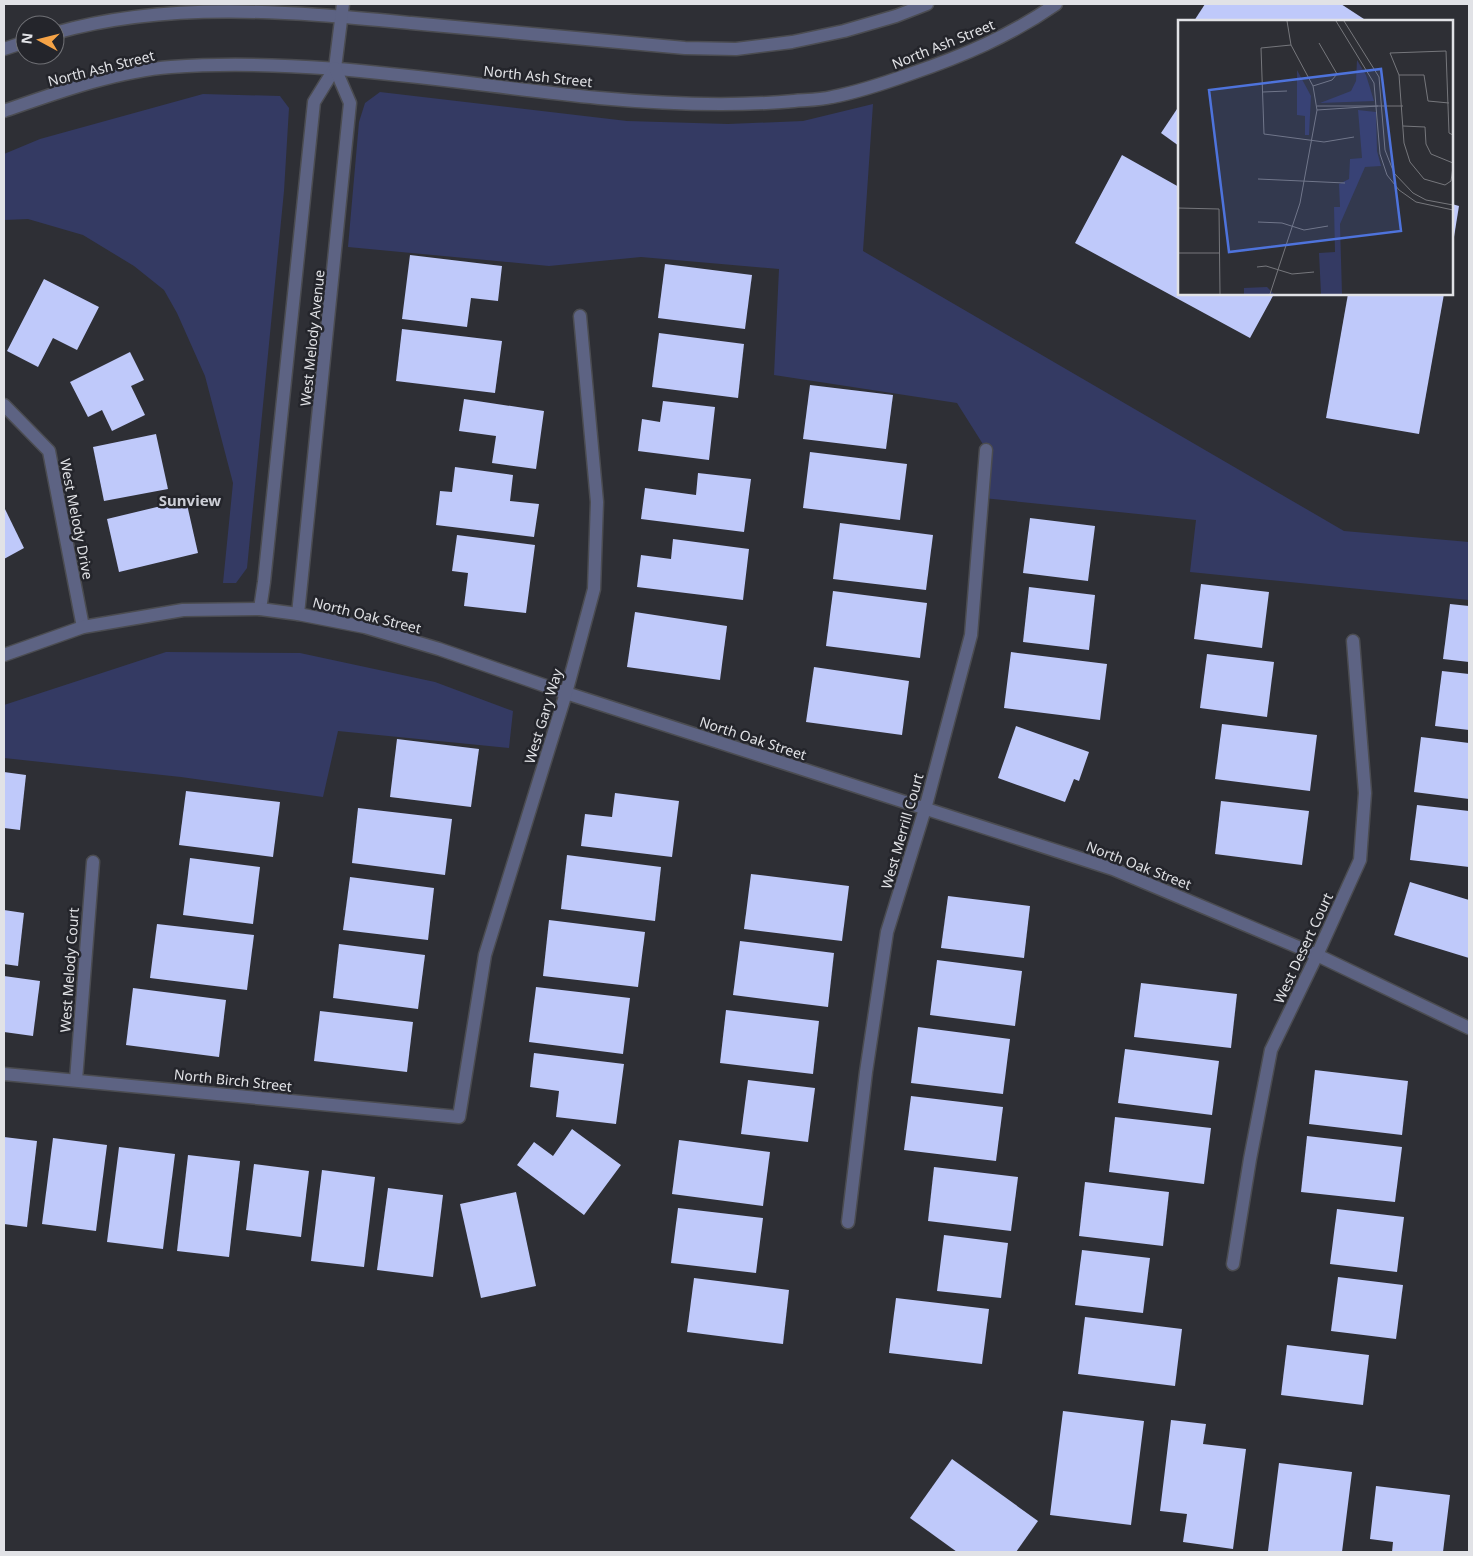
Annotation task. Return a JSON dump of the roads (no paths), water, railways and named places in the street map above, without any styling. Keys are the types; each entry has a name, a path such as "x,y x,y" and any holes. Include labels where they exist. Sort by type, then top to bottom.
{"street":[{"path":"65,29 148,12 342,10 685,48 736,49 792,42 844,31 896,16 927,4"},
{"name":"North Ash Street","path":"4,112 51,95 120,76 168,68 225,65 335,68 644,102 713,105 766,104 832,98 890,81 959,57 1012,32 1056,4"},
{"name":"West Melody Avenue","path":"260,609 314,102 335,68 342,10"},
{"name":"West Melody Avenue","path":"298,614 350,103 335,68"},
{"name":"West Gary Way","path":"459,1117 485,955 566,693 594,589 597,502 580,316"},
{"name":"West Melody Drive","path":"4,405 49,451 83,626"},
{"name":"West Merrill Court","path":"848,1222 866,1072 887,932 925,809 971,635 986,450"},
{"name":"North Oak Street","path":"4,655 83,626 183,610 260,609 365,627 439,649 566,693 1113,869 1317,955 1469,1028"},
{"name":"West Desert Court","path":"1233,1264 1250,1158 1271,1050 1360,860 1365,793 1353,641"},
{"name":"West Melody Court","path":"76,1080 93,862"},
{"name":"North Birch Street","path":"4,1074 459,1117"}],"district":[{"name":"Sunview","path":"190,500"}]}
